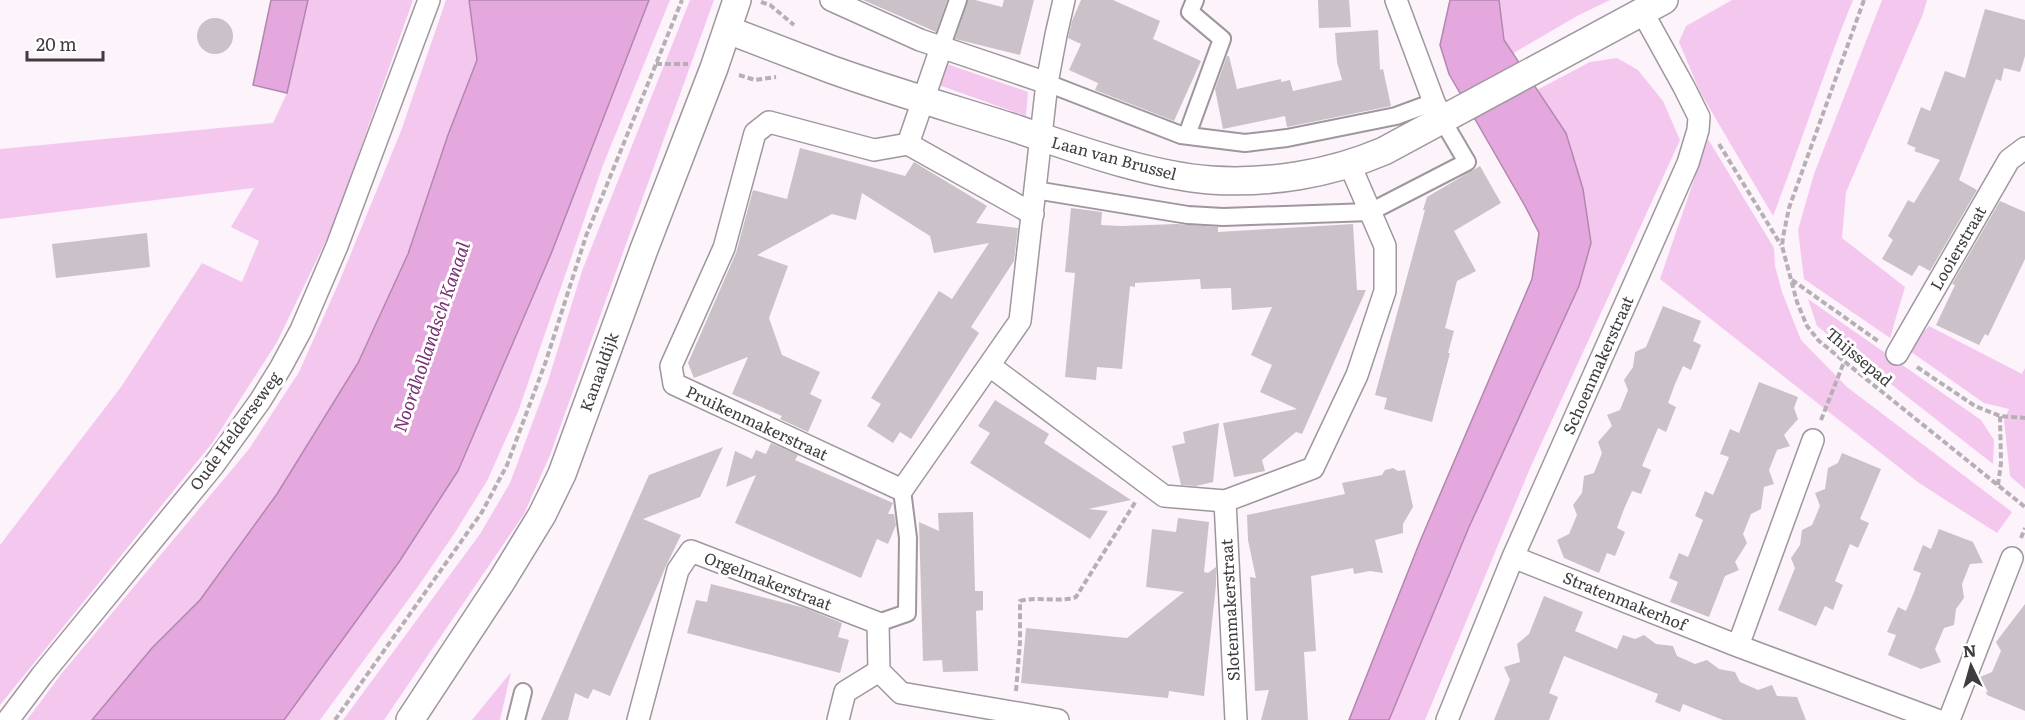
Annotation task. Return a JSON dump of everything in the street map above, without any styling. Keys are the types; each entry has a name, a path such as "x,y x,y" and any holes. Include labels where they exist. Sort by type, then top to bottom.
{"street":[{"name":"Oude Helderseweg","path":"8,720 42,675 213,466 281,368 301,330 338,246 429,0"},
{"name":"Kanaaldijk","path":"410,720 507,572 542,515 552,494 576,438 643,252 728,30 737,0"},
{"path":"831,0 941,48 1047,83 1182,135 1245,143 1287,138 1396,116 1447,111"},
{"path":"958,0 908,144 1033,214"},
{"path":"1058,720 901,693 879,671 878,623 907,613 908,538 902,490 1020,321 1047,83 1064,0"},
{"path":"1187,135 1222,39 1190,12 1195,0"},
{"path":"1035,190 1188,215 1223,218 1370,212 1467,162 1447,111 1396,0"},
{"name":"Laan van Brussel","path":"728,30 831,69 1040,137 1165,174 1210,180 1259,180 1350,165 1390,148 1447,111 1531,73 1654,7"},
{"path":"1654,7 1684,87 1699,117"},
{"name":"Schoenmakerstraat","path":"1447,720 1513,557 1688,163 1698,130 1699,117"},
{"name":"Pruikenmakerstraat","path":"902,490 674,384 671,366 724,248 755,133 769,122 874,150 908,144"},
{"name":"Looierstraat","path":"1897,354 2009,160 2025,148"},
{"path":"990,366 1164,496 1225,501 1313,468 1357,375 1385,291 1385,246 1350,165"},
{"path":"1738,646 1813,440"},
{"name":"Slotenmakerstraat","path":"1225,501 1236,720"},
{"name":"Orgelmakerstraat","path":"638,720 678,570 691,551 878,623"},
{"name":"Stratenmakerhof","path":"1513,557 1738,646 1937,720"},
{"path":"1949,720 2012,558"},
{"path":"838,720 845,692 879,671"},
{"path":"516,720 523,693"}],"path":[{"path":"335,720 482,512 507,465 546,361 586,236 682,0"},
{"name":"Thijssepad","path":"1864,0 1790,208 1782,246 1797,302 1807,326 1819,341 2025,507"},
{"path":"656,64 696,64 754,80 777,77"},
{"path":"1699,117 1782,246"},
{"path":"1813,440 1844,362"},
{"path":"1998,485 2001,463 2000,416"},
{"path":"1014,712 1020,642 1020,601 1028,599 1065,601 1076,597 1147,483"}],"shaded area":[{"path":"308,0 413,0 333,226 277,342 213,442 0,705 0,545 121,387 202,263 242,282 259,241 231,227 254,188 0,219 0,149 273,123 287,93"},
{"path":"446,0 469,0 477,60 448,135 408,254 358,363 277,494 200,600 152,648 92,720 27,720 62,673 249,449 299,372 340,280 401,131"},
{"path":"649,0 670,0 603,165 518,412 487,481 419,585 320,720 284,720 399,562 458,471 551,254"},
{"path":"690,0 714,0 550,455 524,514 384,720 343,720 480,534 510,483 548,381 582,271"},
{"path":"1499,0 1610,0 1577,16 1512,54 1504,40"},
{"path":"1732,0 1853,0 1773,216 1700,92 1679,42 1686,26"},
{"path":"1882,0 1927,0 1846,192 1842,238 1905,287 1890,338 1804,279 1798,230 1814,174"},
{"path":"1617,58 1638,70 1663,101 1680,140 1531,466 1425,720 1389,720 1469,527 1579,286 1591,243 1583,189 1566,133 1537,90 1590,62"},
{"path":"947,64 1028,92 1026,116 936,84"},
{"path":"1708,139 1774,248 1775,266 1782,292 1801,340 1847,387 2012,512 1997,533 1919,483 1660,279"},
{"path":"1808,299 1981,420 1994,440 1993,464 1817,326"},
{"path":"1929,326 2022,374 2025,368 2025,489 2010,476 2004,421 2009,409 1984,403 1907,349"},
{"path":"511,672 500,720 472,720"}],"water":[{"path":"271,0 308,0 287,93 253,85"},
{"name":"Noordhollandsch Kanaal","path":"469,0 649,0 551,254 458,471 399,562 284,720 92,720 152,648 200,600 277,494 358,363 408,254 448,135 477,60"},
{"path":"1450,0 1499,0 1504,40 1566,133 1583,189 1591,243 1579,286 1469,527 1389,720 1349,720 1421,539 1532,279 1539,233 1449,74 1440,45"}],"building":[{"path":"863,0 947,0 936,32"},
{"path":"968,0 1002,7 1004,0 1034,0 1020,55 955,39"},
{"path":"1081,0 1113,0 1160,21 1153,39 1201,61 1174,121 1095,90 1098,83 1069,70 1081,44 1068,38"},
{"path":"1318,0 1349,0 1351,27 1319,28"},
{"path":"1985,9 2025,20 2025,56 2020,72 2004,68 2001,81 1996,79 1959,180 1977,190 1930,271 1919,265 1912,276 1882,259 1893,240 1888,236 1908,200 1914,203 1940,160 1914,151 1916,148 1907,144 1921,107 1930,111 1945,71 1965,78"},
{"path":"215,18 228,23 233,36 228,49 215,54 202,49 197,36 202,23"},
{"path":"1378,30 1380,70 1383,69 1391,106 1287,127 1285,116 1223,129 1215,89 1227,56 1229,56 1237,89 1281,79 1281,82 1290,80 1293,91 1342,80 1337,62 1335,33"},
{"path":"800,148 905,176 914,162 987,206 976,223 1018,228 1014,261 971,327 979,333 911,439 900,432 893,443 867,426 881,404 871,398 939,291 952,299 989,243 934,253 930,236 862,193 856,220 832,214 757,255 788,266 769,318 782,355 820,372 810,394 822,400 808,432 780,419 782,416 732,394 748,357 694,378 688,363 736,253 753,190 787,199"},
{"path":"1480,166 1501,203 1454,231 1476,271 1457,281 1445,328 1454,331 1432,422 1384,409 1387,398 1375,395 1427,197"},
{"path":"2000,201 2025,212 2025,259 1988,336 1985,334 1979,345 1936,325 1955,285 1952,284"},
{"path":"1071,208 1102,212 1101,225 1177,224 1218,227 1218,232 1353,224 1357,290 1366,290 1302,434 1296,432 1262,460 1265,471 1234,477 1223,423 1297,409 1260,392 1272,365 1251,355 1272,307 1232,310 1231,288 1201,289 1200,279 1135,283 1135,287 1130,286 1122,369 1097,367 1096,380 1065,377 1075,273 1065,272"},
{"path":"147,233 150,267 56,278 52,244"},
{"path":"1663,306 1701,321 1693,341 1701,345 1691,370 1683,366 1668,403 1676,407 1666,432 1658,428 1642,466 1651,470 1641,494 1632,491 1617,528 1625,532 1615,556 1607,553 1599,573 1564,558 1557,540 1569,534 1577,515 1573,505 1582,493 1584,476 1594,473 1602,453 1598,442 1612,426 1607,415 1620,410 1628,390 1624,380 1633,367 1635,352 1646,347"},
{"path":"1759,382 1798,397 1794,408 1798,419 1784,435 1790,446 1777,450 1769,470 1774,484 1764,487 1761,509 1751,514 1743,534 1747,543 1735,562 1739,570 1725,576 1709,617 1670,602 1678,582 1669,578 1679,553 1688,557 1703,520 1695,516 1705,491 1713,495 1729,457 1720,454 1730,429 1739,433"},
{"path":"995,400 1049,434 1044,443 1131,500 1088,509 1108,511 1090,539 970,463 990,433 978,426"},
{"path":"1219,423 1213,482 1196,486 1181,485 1172,446 1185,443 1183,432"},
{"path":"771,443 798,455 795,460 893,503 888,514 894,514 896,525 888,544 877,539 861,578 735,523 756,475 726,487 735,451 752,459 756,450 766,454"},
{"path":"723,447 700,497 643,519 681,535 610,696 593,689 588,699 575,693 568,720 541,720 649,475"},
{"path":"1842,453 1881,469 1860,519 1869,523 1858,548 1850,544 1835,581 1843,585 1833,610 1825,606 1816,626 1778,610 1795,568 1791,558 1800,545 1802,530 1812,525 1820,506 1815,493 1825,489 1828,468 1838,463"},
{"path":"1393,468 1398,471 1405,470 1413,507 1403,524 1403,533 1375,540 1383,573 1370,571 1354,574 1353,568 1311,576 1316,651 1304,652 1308,720 1261,720 1269,690 1255,691 1250,577 1256,578 1248,540 1247,515 1345,494 1342,483 1382,475 1385,470"},
{"path":"973,512 975,591 983,591 983,610 976,611 978,671 943,672 942,660 923,661 919,522 939,531 938,513"},
{"path":"1178,518 1209,522 1204,572 1208,573 1216,567 1204,696 1169,691 1168,698 1021,683 1026,628 1127,638 1184,592 1146,587 1152,529 1176,532"},
{"path":"1939,529 1973,542 1983,563 1970,564 1962,584 1964,598 1956,609 1954,625 1944,628 1935,649 1941,662 1921,669 1888,655 1896,635 1887,632 1898,607 1906,611 1921,573 1913,570 1923,545 1931,549"},
{"path":"711,584 805,608 842,623 838,637 849,640 840,673 687,633 696,600 707,602"},
{"path":"1544,596 1583,612 1575,631 1617,649 1623,635 1635,639 1644,635 1656,644 1673,646 1677,656 1695,664 1707,660 1719,669 1735,672 1740,682 1758,690 1772,685 1777,696 1797,697 1806,720 1723,720 1683,704 1680,712 1655,702 1658,694 1564,656 1549,693 1558,697 1549,720 1494,720 1510,680 1504,667 1520,662 1517,644 1529,634"},
{"path":"2025,604 2025,711 1987,695 1980,677 1992,672 2001,651 1996,642"}]}
